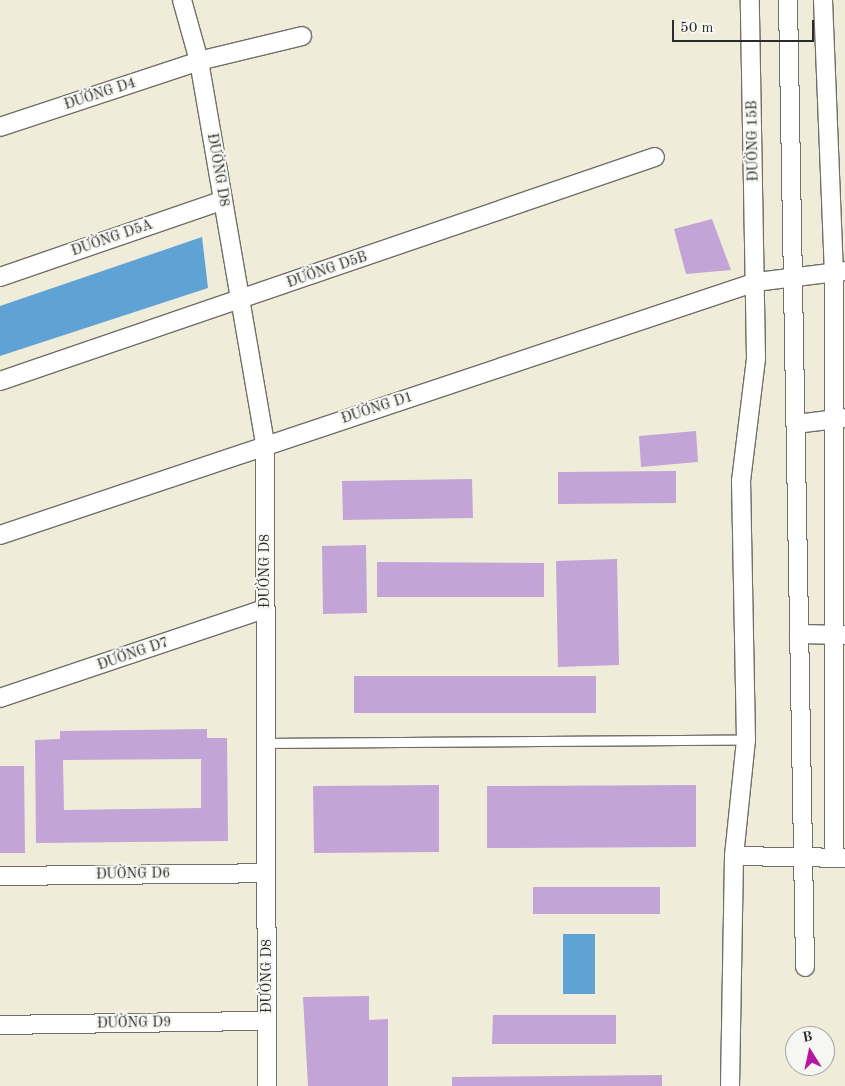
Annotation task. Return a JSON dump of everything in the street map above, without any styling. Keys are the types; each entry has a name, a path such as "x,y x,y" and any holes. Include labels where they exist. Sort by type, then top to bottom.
{"street":[{"name":"ĐƯỜNG D8","path":"182,0 199,61 224,200 237,301 265,445 267,1086"},
{"name":"ĐƯỜNG 15B","path":"730,1086 734,856 746,740 741,481 755,380 756,282 750,0"},
{"path":"788,0 805,967"},
{"path":"734,856 840,858 840,272 823,0"},
{"name":"ĐƯỜNG D4","path":"0,127 199,61 302,36"},
{"name":"ĐƯỜNG D5B","path":"0,382 655,157"},
{"name":"ĐƯỜNG D5A","path":"0,277 224,200"},
{"name":"ĐƯỜNG D1","path":"0,536 265,445 756,282 840,272"},
{"path":"796,424 840,420"},
{"name":"ĐƯỜNG D7","path":"0,698 265,609"},
{"path":"799,634 840,635"},
{"name":"ĐƯỜNG D6","path":"0,876 266,873"},
{"name":"ĐƯỜNG D9","path":"0,1025 267,1021"}],"lane":[{"path":"266,743 746,740"}],"water":[{"path":"202,237 208,288 0,356 0,306"},
{"path":"563,934 595,934 595,994 563,994"}],"building":[{"path":"712,219 731,270 686,274 674,229"},
{"path":"696,431 698,462 641,467 639,436"},
{"path":"676,471 676,503 558,504 558,472"},
{"path":"472,479 473,518 343,520 342,481"},
{"path":"366,545 367,613 323,614 322,546"},
{"path":"617,559 619,665 558,667 556,561"},
{"path":"377,562 544,563 544,597 377,597"},
{"path":"354,676 596,676 596,713 354,713"},
{"path":"207,729 207,738 227,738 228,841 36,843 35,740 60,739 60,731","holes":["201,759 201,808 64,810 63,760"]},
{"path":"0,766 24,766 25,853 0,853"},
{"path":"439,785 439,852 314,853 313,786"},
{"path":"696,785 696,847 487,848 487,786"},
{"path":"533,887 660,887 660,914 533,914"},
{"path":"369,996 369,1020 388,1019 388,1086 308,1086 303,997"},
{"path":"493,1015 616,1015 616,1044 492,1044"},
{"path":"662,1075 662,1086 452,1086 452,1077"}]}
